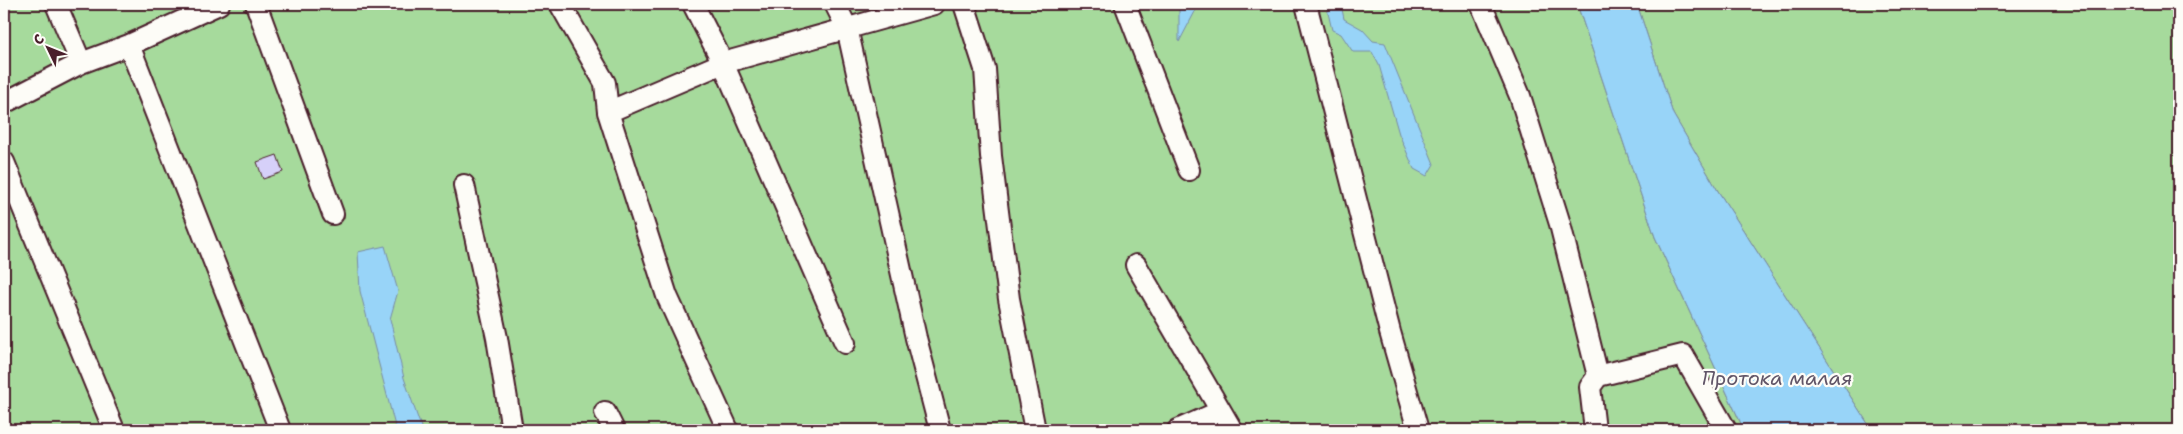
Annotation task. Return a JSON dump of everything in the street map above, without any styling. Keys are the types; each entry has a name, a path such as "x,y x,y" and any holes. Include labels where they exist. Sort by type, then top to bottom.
{"street":[{"path":"56,4 81,63"},
{"path":"4,103 81,63 220,4"},
{"path":"256,4 333,214"},
{"path":"560,4 605,83 608,112 668,296 728,430"},
{"path":"693,4 723,63 845,342"},
{"path":"835,4 847,28 914,328 940,430"},
{"path":"608,112 723,63 934,4"},
{"path":"964,4 985,69 990,156 1009,299 1035,430"},
{"path":"1125,4 1189,170"},
{"path":"1306,4 1390,332 1418,430"},
{"path":"1481,4 1520,96 1549,188 1560,224 1598,376"},
{"path":"129,44 280,430"},
{"path":"4,162 114,430"},
{"path":"464,185 497,338 512,430"},
{"path":"1136,265 1232,430"},
{"path":"1595,430 1590,387 1598,376 1683,355 1726,430"},
{"path":"605,412 614,430"},
{"path":"1178,430 1221,412"}],"green space":[{"path":"4,4 1577,4 1655,237 1744,430 4,430"},
{"path":"1637,4 2179,4 2179,430 1872,430 1718,191 1673,114"}],"water":[{"path":"1179,4 1199,4 1179,42"},
{"path":"1326,4 1341,4 1344,19 1362,29 1373,41 1385,43 1434,164 1427,176 1414,169 1399,134 1379,65 1372,52 1353,52 1341,34 1332,30"},
{"name":"Протока малая","path":"1577,4 1637,4 1673,114 1718,191 1872,430 1744,430 1655,237"},
{"path":"385,246 398,291 390,319 404,378 422,430 396,430 360,291 358,252"}],"building":[{"path":"277,155 283,172 263,179 257,162"}]}
